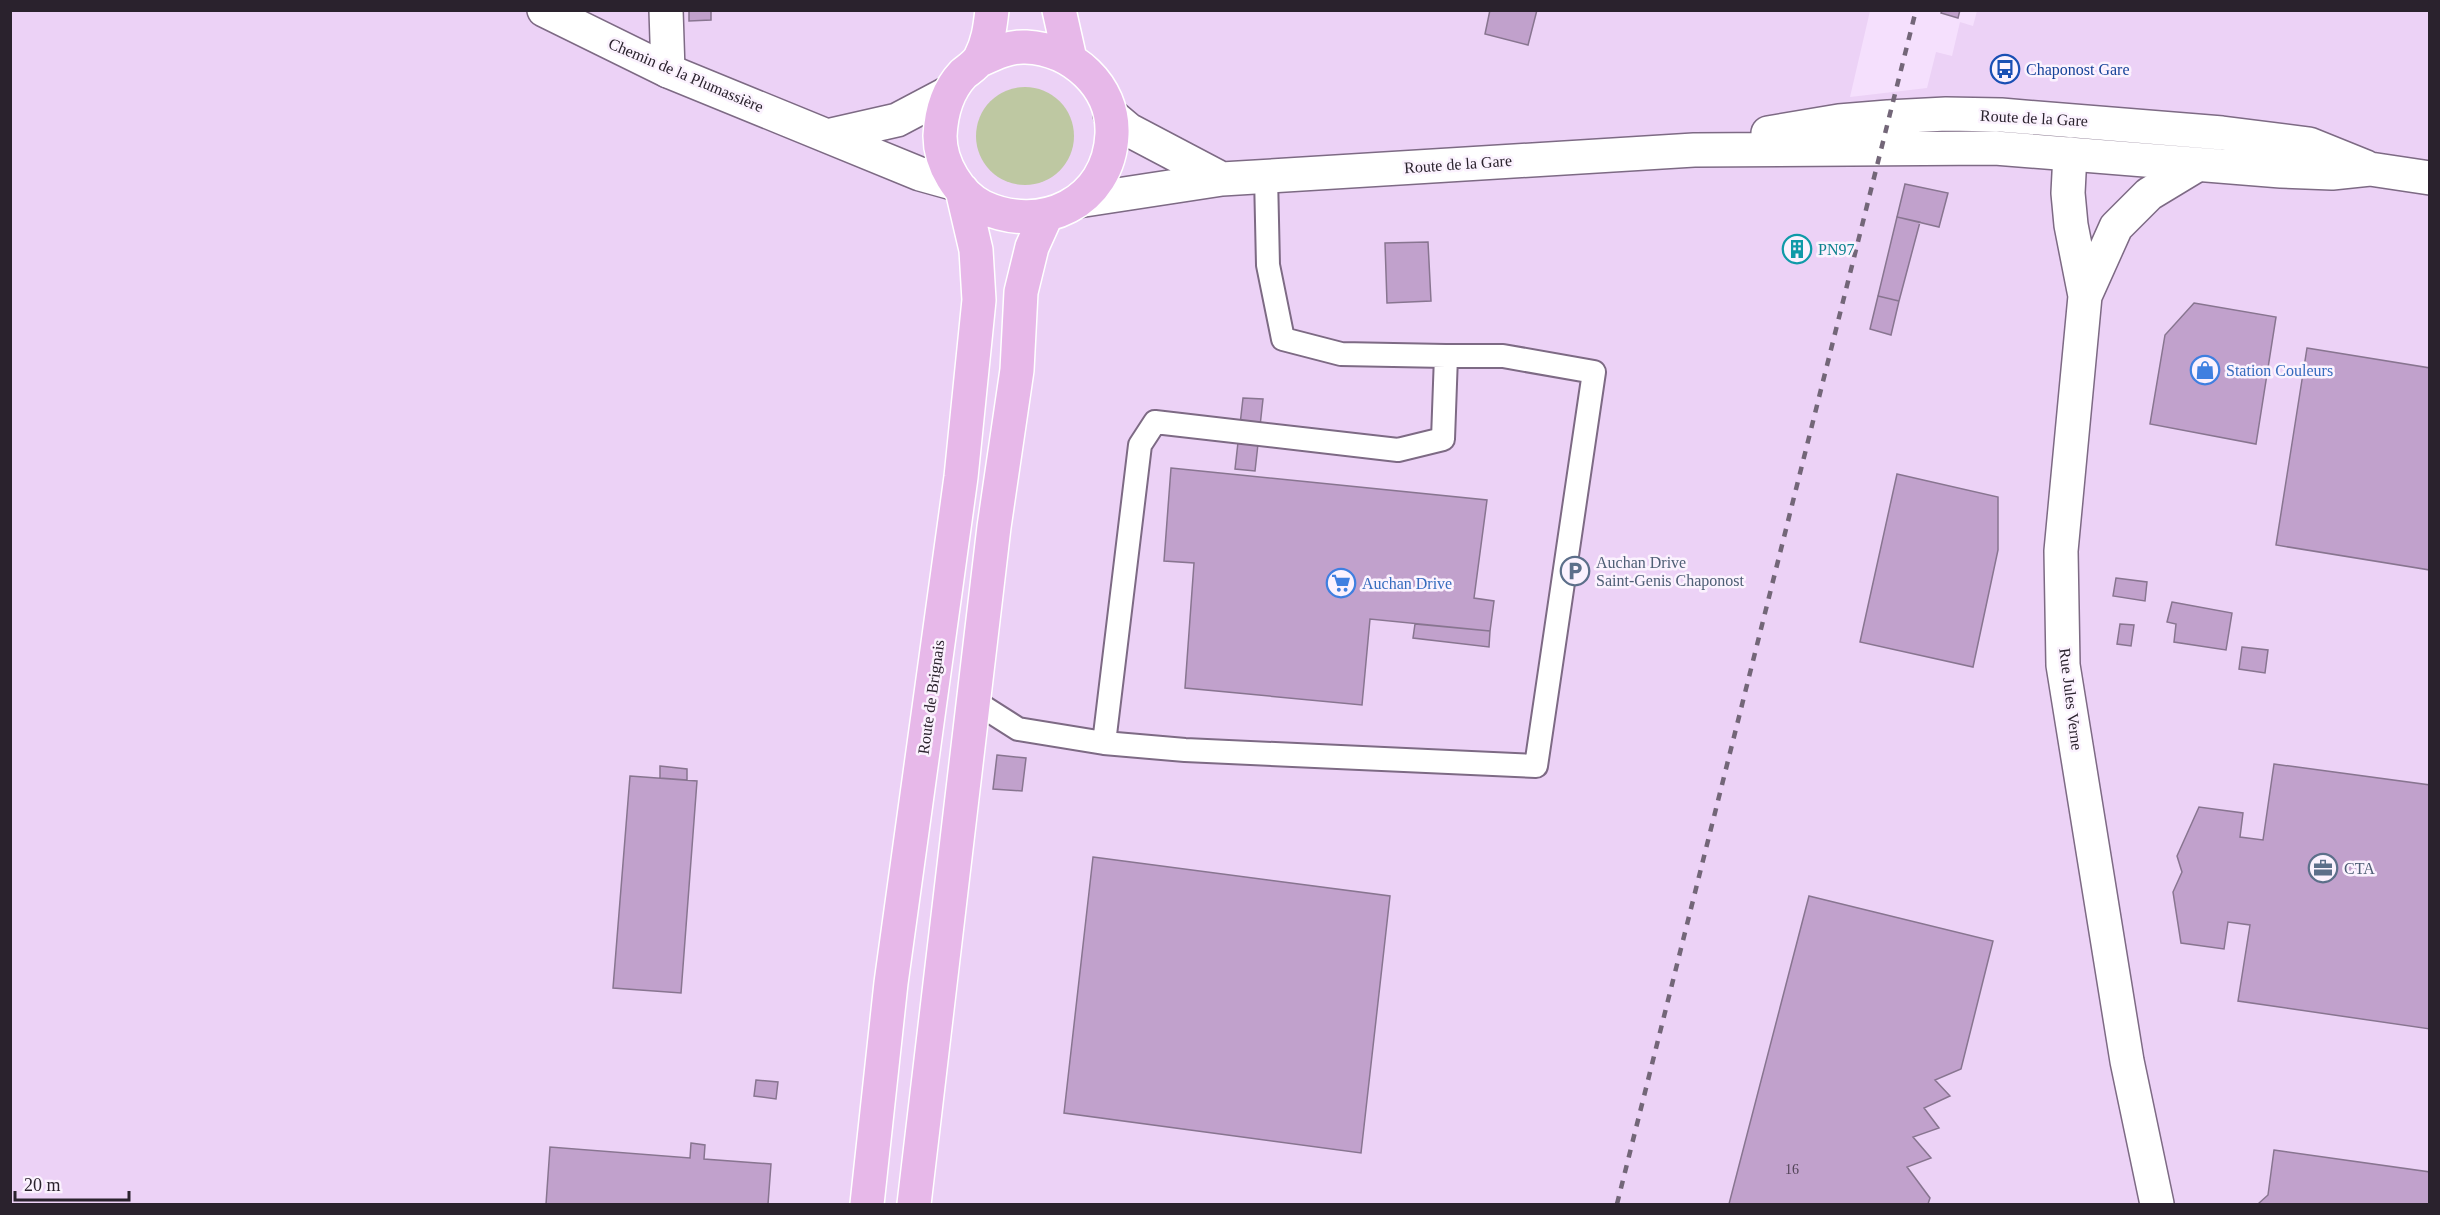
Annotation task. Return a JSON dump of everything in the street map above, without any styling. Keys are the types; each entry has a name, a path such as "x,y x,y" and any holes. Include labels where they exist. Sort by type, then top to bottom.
{"main road":[{"name":"Chemin de la Plumassière","path":"544,10 668,71 831,135 920,174 959,187"},
{"path":"666,10 668,71"},
{"path":"978,61 989,36 992,10"},
{"path":"1059,10 1070,59"},
{"path":"1024,47 1048,50 1070,59 1088,74 1102,93 1110,114 1112,134 1103,171 1092,188 1078,201 1046,216 1023,219 1000,214 979,205 959,187 945,162 940,139 942,115 950,92 962,75 978,61 1000,51 1024,47"},
{"path":"831,135 897,120 950,92"},
{"path":"1110,114 1129,130 1222,179"},
{"name":"Route de la Gare","path":"1694,150 1783,130 1839,121 1946,114 2001,115 2222,133 2309,144 2370,169 2430,178"},
{"name":"Route de la Gare","path":"1078,201 1222,179 1694,150 1934,147 2070,154 2332,173 2370,169"},
{"name":"Rue Jules Verne","path":"2070,154 2068,193 2071,225 2085,296 2061,551 2063,665 2127,1061 2157,1204"},
{"path":"2085,296 2116,227 2149,194 2197,165"},
{"name":"Route de Brignais","path":"867,1204 891,982 961,477 980,300 976,250 959,187"},
{"path":"914,1204 994,527 1017,370 1022,292 1032,248 1046,216"}],"lane":[{"path":"974,701 1018,729 1104,743 1185,750 1536,766 1594,372 1503,356 1341,354 1282,339 1268,265 1266,176"},
{"path":"1104,743 1140,445 1155,422 1398,450 1443,439 1446,356"}],"shaded area":[{"path":"10,11 1870,11 1850,97 1927,88 1936,52 1952,56 1960,22 1973,26 1977,11 2429,11 2429,1204 11,1204"}],"green space":[{"path":"1025,87 1044,91 1059,102 1070,117 1074,136 1070,155 1059,170 1044,181 1025,185 1006,181 991,170 980,155 976,136 980,117 991,102 1006,91"}],"building":[{"path":"689,10 711,10 711,20 689,21"},
{"path":"1490,10 1537,10 1528,45 1485,34"},
{"path":"1942,10 1960,10 1958,18 1941,13"},
{"path":"1905,184 1948,193 1939,227 1897,217"},
{"path":"1897,217 1920,222 1899,301 1878,296"},
{"path":"1428,242 1431,301 1387,303 1385,243"},
{"name":"PN97","path":"1793,243 1804,246 1802,255 1790,253"},
{"path":"1878,296 1899,301 1891,335 1870,329"},
{"path":"2194,303 2276,317 2256,444 2150,424 2165,335"},
{"path":"2307,348 2430,368 2430,570 2276,545"},
{"path":"1243,398 1263,399 1255,471 1235,469"},
{"path":"1171,468 1487,500 1474,598 1494,601 1490,631 1370,619 1362,705 1185,688 1194,563 1164,561"},
{"path":"1897,474 1998,497 1998,550 1973,667 1860,642"},
{"path":"2116,578 2147,582 2145,601 2113,596"},
{"path":"2172,602 2232,613 2226,650 2174,642 2176,624 2167,622"},
{"path":"1415,624 1490,631 1489,647 1413,638"},
{"path":"2120,624 2134,625 2131,646 2117,644"},
{"path":"2242,647 2268,650 2265,673 2239,669"},
{"path":"997,755 1026,758 1022,791 993,789"},
{"path":"2274,764 2430,785 2430,1029 2238,1001 2250,925 2228,922 2224,949 2181,943 2173,892 2182,872 2177,856 2199,807 2243,813 2240,837 2263,840"},
{"path":"660,766 687,769 687,780 660,778"},
{"path":"630,776 697,781 681,993 613,988"},
{"path":"1093,857 1390,896 1361,1153 1064,1113"},
{"path":"1809,896 1993,941 1961,1069 1935,1080 1950,1096 1924,1108 1939,1128 1913,1137 1931,1158 1907,1167 1930,1198 1928,1204 1729,1204"},
{"path":"756,1080 778,1082 776,1099 754,1096"},
{"path":"691,1143 705,1145 704,1159 771,1164 768,1204 546,1204 550,1147 690,1158"},
{"path":"2274,1150 2430,1172 2430,1204 2258,1204 2268,1195"}],"railway":[{"path":"1617,1204 1916,10"}],"place":[{"name":"Chaponost Gare","path":"2005,69"},
{"name":"PN97","path":"1797,249"},
{"name":"Station Couleurs","path":"2205,370"},
{"name":"Auchan Drive Saint-Genis Chaponost","path":"1575,571"},
{"name":"Auchan Drive","path":"1341,583"},
{"name":"CTA","path":"2323,868"}]}
